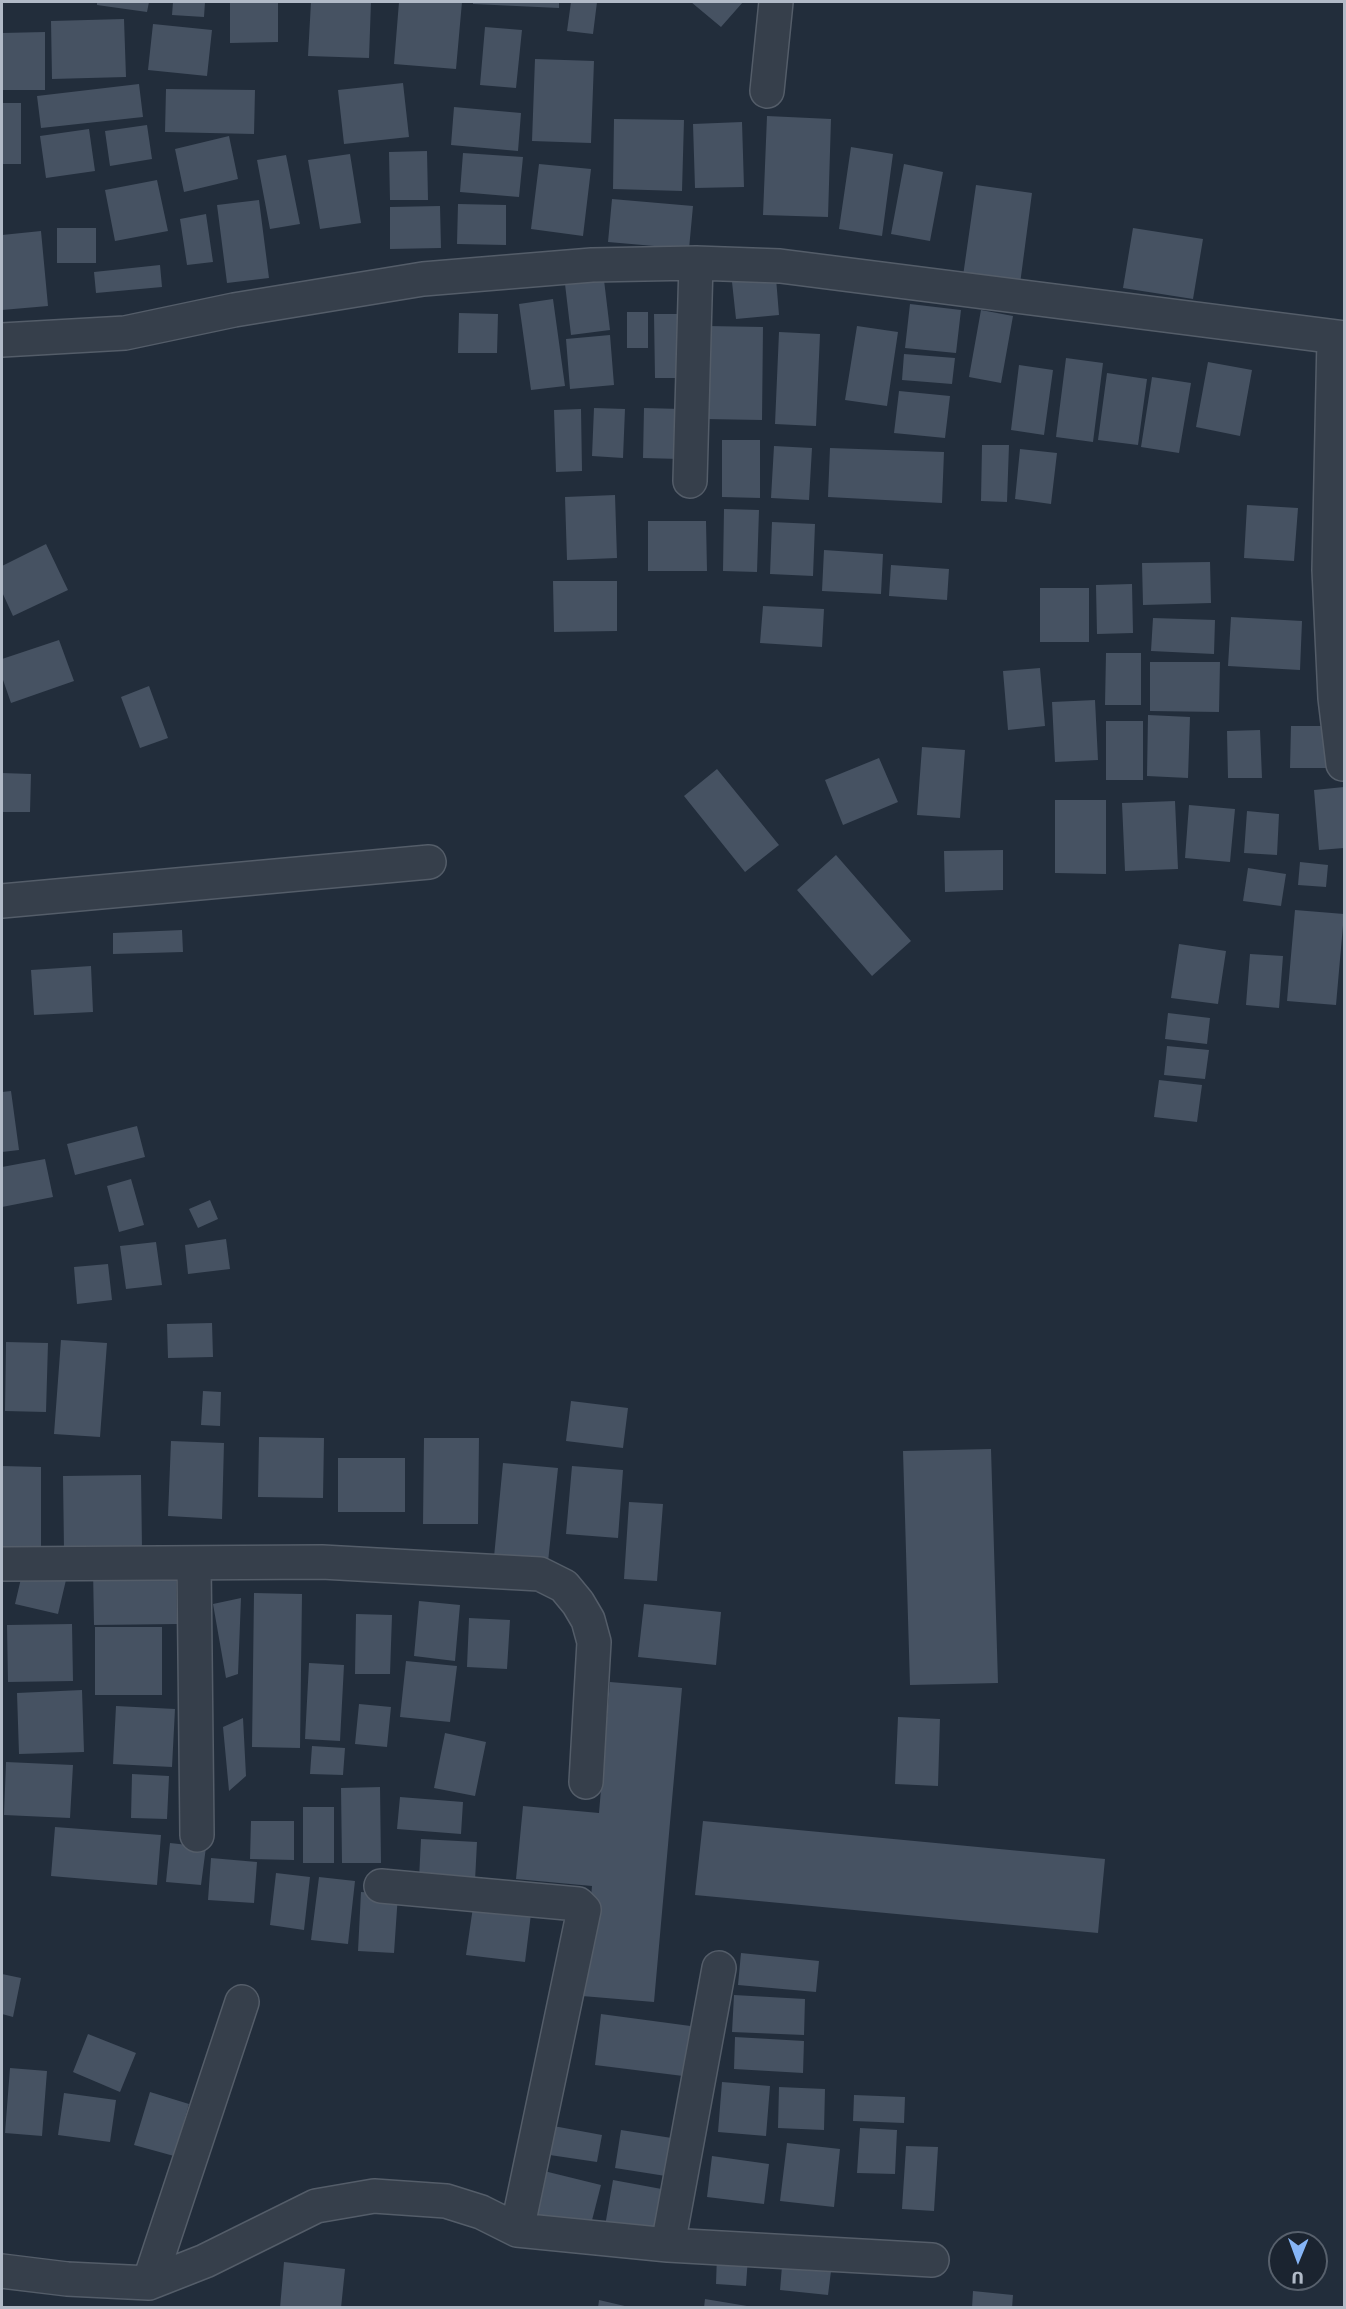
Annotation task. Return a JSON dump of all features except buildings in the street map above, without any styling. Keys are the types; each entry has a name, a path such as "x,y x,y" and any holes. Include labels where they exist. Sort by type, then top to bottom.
{"street":[{"path":"767,91 776,2"},
{"path":"690,481 696,263"},
{"path":"2,340 124,333 234,310 423,279 592,265 696,263 780,266 1339,338 1329,570 1335,698 1342,764"},
{"path":"2,901 429,862"},
{"path":"2,1564 322,1562 540,1574 564,1586 588,1620 594,1642 586,1782"},
{"path":"194,1563 197,1835"},
{"path":"381,1886 578,1904 584,1910 517,2230"},
{"path":"668,2245 719,1968"},
{"path":"148,2283 242,2002"},
{"path":"2,2271 67,2279 148,2283 205,2261 316,2206 374,2196 446,2201 481,2212 517,2230 668,2245 932,2260"}]}
